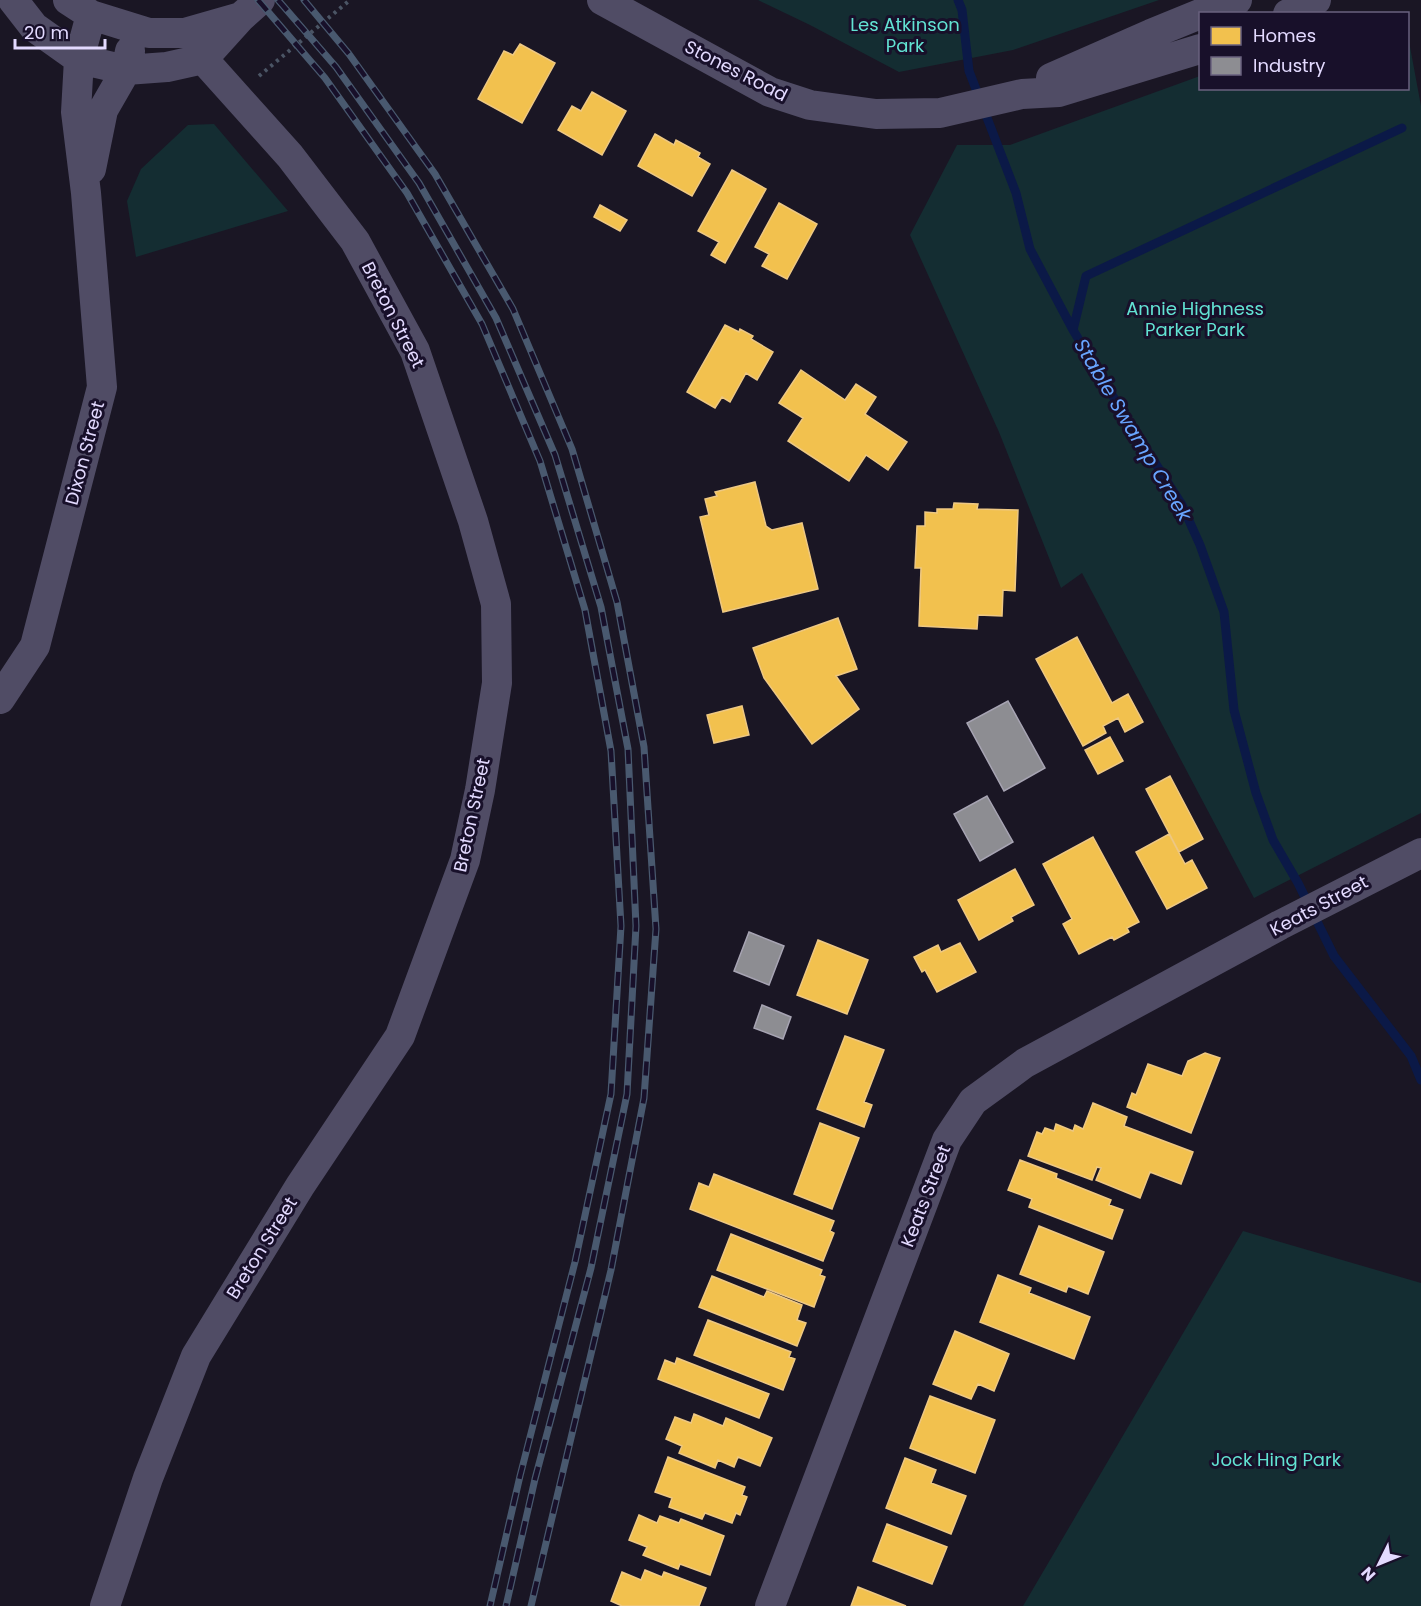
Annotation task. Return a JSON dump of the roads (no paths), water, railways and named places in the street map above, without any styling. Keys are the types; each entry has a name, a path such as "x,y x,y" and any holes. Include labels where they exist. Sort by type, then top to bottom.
{"street":[{"path":"13,0 34,27 79,58 126,70 167,67 203,59 250,9"},
{"name":"Stones Road","path":"602,0 770,92 810,105 876,114 940,113 1022,94 1059,92 1199,49"},
{"name":"Stones Road","path":"1207,12 1236,0"},
{"path":"1292,12 1316,0"},
{"name":"Dixon Street","path":"0,699 34,646 102,387 86,193 76,112 80,8 135,28 126,70 103,110 86,193"},
{"path":"135,28 149,33 185,33 250,9"},
{"name":"Stones Road","path":"1022,94 1058,74 1199,15"},
{"name":"Breton Street","path":"105,1606 148,1478 196,1356 300,1186 400,1036 465,860 480,789 497,683 496,604 472,521 415,351 355,241 290,156 203,59"},
{"name":"Keats Street","path":"770,1606 947,1140 973,1101 1025,1063 1332,898 1421,853"}],"waterway":[{"name":"Stable Swamp Creek","path":"958,0 962,10 969,71 1016,193 1030,249 1073,330 1182,505 1200,545 1224,612 1234,710 1256,793 1273,840 1298,883 1334,956 1411,1056 1421,1080"},
{"path":"1073,330 1086,276 1402,128"}],"railway":[{"path":"258,0 325,78 407,193 482,324 540,461 585,610 611,751 621,926 611,1094 575,1262 520,1476 490,1606"},
{"path":"278,0 336,67 419,183 496,318 555,455 601,607 628,749 636,926 627,1094 591,1268 535,1479 506,1606"},
{"path":"304,0 349,54 435,174 513,309 572,449 617,602 644,747 656,929 644,1098 611,1270 531,1606"}],"park label":[{"name":"Les Atkinson Park","path":"905,36"},
{"name":"Annie Highness Parker Park","path":"1195,319"},
{"name":"Jock Hing Park","path":"1276,1460"}]}
